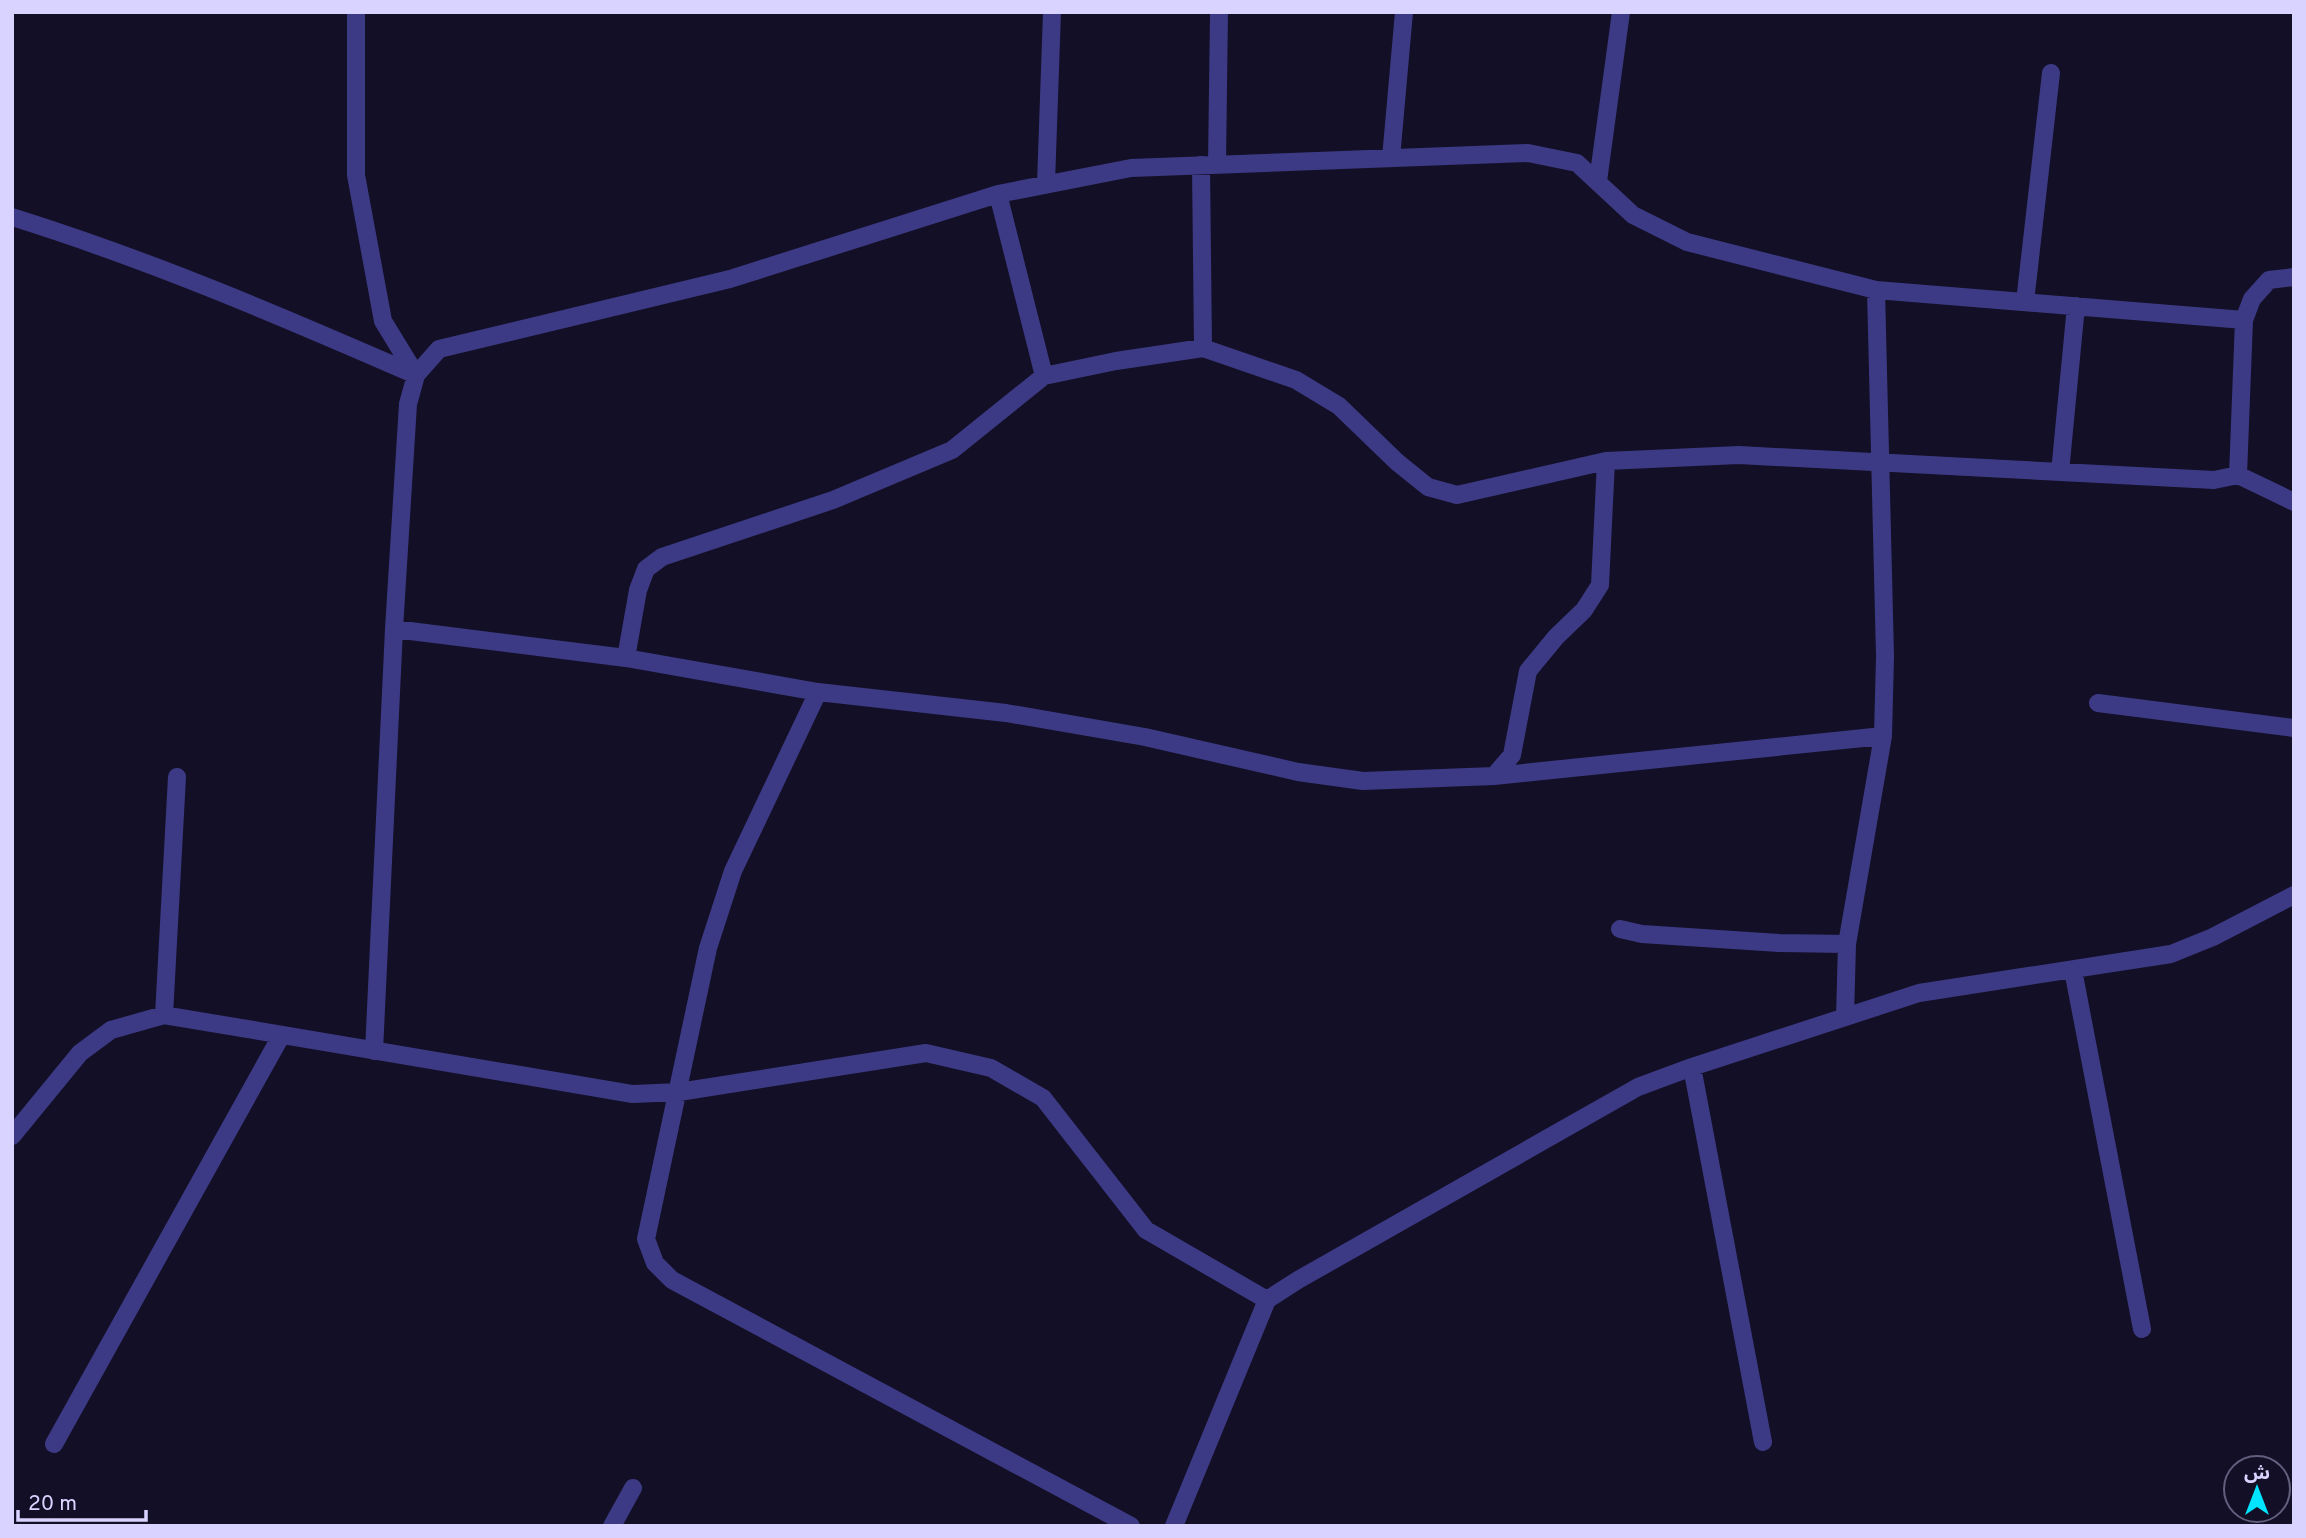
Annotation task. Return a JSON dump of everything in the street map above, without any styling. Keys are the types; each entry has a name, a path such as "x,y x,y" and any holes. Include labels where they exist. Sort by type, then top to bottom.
{"street":[{"path":"356,12 356,175 383,321 416,375"},
{"path":"1046,183 1052,12"},
{"path":"1203,348 1209,164 1219,12"},
{"path":"1391,158 1404,12"},
{"path":"1598,181 1621,12"},
{"path":"2025,302 2051,73"},
{"path":"374,1051 394,628 408,404 416,375 439,349 730,279 998,194 1046,183 1130,168 1528,153 1577,163 1633,215 1687,242 1875,290 2244,320"},
{"path":"998,194 1044,376"},
{"path":"12,217 239,298 416,375"},
{"path":"2238,475 2244,320 2252,299 2269,280 2294,276"},
{"path":"1845,1017 1847,944 1884,736 1885,656 1875,290"},
{"path":"2060,472 2076,306"},
{"path":"626,658 638,590 646,569 662,557 833,500 952,450 1044,376 1116,361 1203,348 1296,380 1339,406 1396,462 1428,487 1457,495 1606,461 1740,455 2214,480 2238,475 2294,502"},
{"path":"1494,776 1512,755 1528,671 1556,637 1584,610 1600,585 1606,461"},
{"path":"394,628 626,658 818,692 1006,713 1145,737 1298,772 1363,781 1494,776 1884,736"},
{"path":"818,692 733,871 708,948 646,1239 655,1263 672,1280 1131,1526"},
{"path":"2098,703 2294,728"},
{"path":"163,1015 177,777"},
{"path":"1174,1526 1267,1300 1638,1087 1919,993 2171,954 2213,937 2294,895"},
{"path":"1620,929 1642,934 1847,944"},
{"path":"2073,970 2142,1329"},
{"path":"12,1136 80,1054 111,1030 163,1015 633,1094 679,1092 926,1054 991,1068 1043,1098 1146,1230 1267,1300"},
{"path":"54,1444 281,1036"},
{"path":"1692,1067 1763,1443"},
{"path":"612,1526 633,1488"}]}
